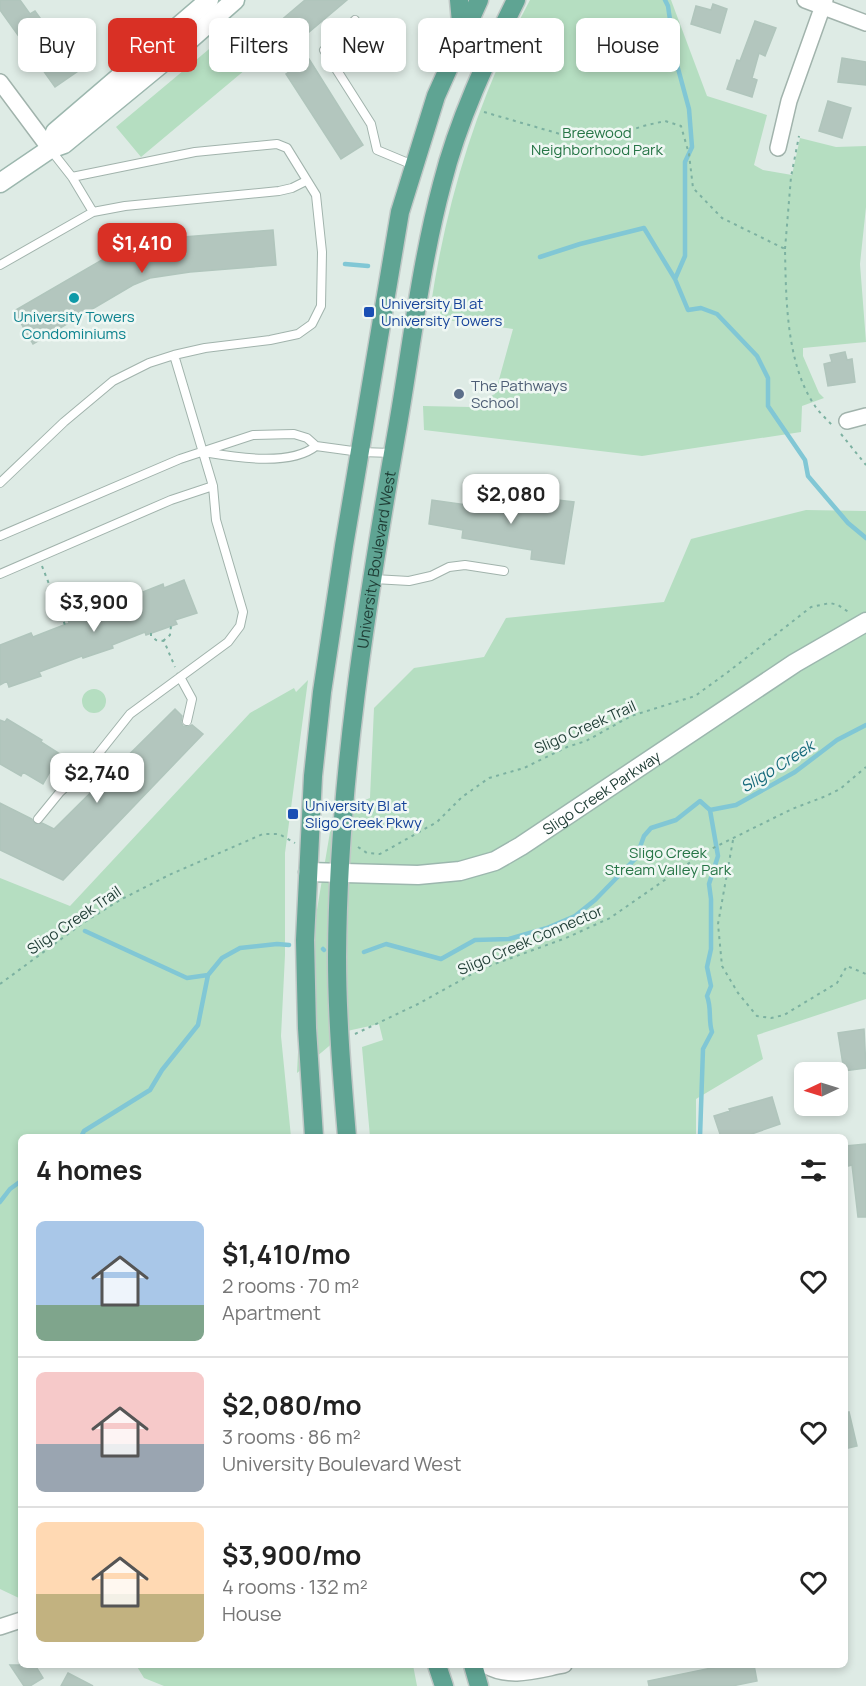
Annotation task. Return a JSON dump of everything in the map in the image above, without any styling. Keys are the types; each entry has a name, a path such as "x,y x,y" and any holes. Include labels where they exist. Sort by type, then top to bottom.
{"main road":[{"path":"459,0 460,18"},
{"path":"471,18 479,0"},
{"name":"University Boulevard West","path":"347,1134 339,1046 337,955 352,728 362,639 419,289 442,182 466,112 516,0"},
{"path":"314,1134 307,1028 305,940 313,776 322,692 400,212 436,96 447,72"},
{"path":"437,1668 444,1686"},
{"path":"474,1668 478,1686"}],"street":[{"path":"50,149 55,132 209,0"},
{"path":"0,183 50,149 64,144 235,0"},
{"path":"805,0 824,3 866,23"},
{"path":"778,148 789,101 824,3"},
{"path":"0,82 50,149"},
{"path":"847,422 866,416"},
{"name":"Sligo Creek Parkway","path":"308,872 418,875 460,872 495,861 521,846 860,619"},
{"path":"0,1627 18,1621"},
{"path":"491,1668 513,1680 554,1668"}],"lane":[{"path":"338,72 371,124 377,150 414,166"},
{"path":"0,483 64,422 113,381 150,363 174,355 298,334 312,324 321,306 322,252 316,195 287,148 277,144 195,153 72,177"},
{"path":"50,149 72,177 93,212"},
{"path":"0,266 93,212 125,206 279,191 306,181"},
{"path":"38,819 60,792 92,763 130,714 228,642 240,626 243,612 216,520 213,486 174,355"},
{"path":"0,536 170,463 253,435 294,434 308,438 316,446 360,452 393,453"},
{"path":"203,452 237,458 286,457 307,454 316,446"},
{"path":"0,574 171,500 213,486"},
{"path":"372,578 408,581 431,576 449,567 465,565 504,572"},
{"path":"180,677 192,699 187,721"}],"path":[{"path":"482,112 567,136 605,139 665,121 681,126 689,154 693,188 722,218 785,249"},
{"path":"799,136 790,177 785,249 788,316 797,371 814,405 852,446 866,465"},
{"path":"46,575 65,625"},
{"name":"Sligo Creek Trail","path":"357,844 367,853 381,854 437,822 462,797 489,778 524,768 567,747 586,741 631,716 695,696 811,607 830,603 846,609 860,619"},
{"path":"151,633 156,640 163,641 170,635 171,626"},
{"path":"163,641 170,658"},
{"name":"Sligo Creek Connector","path":"353,1035 386,1021 481,969 600,923 636,901 705,852 792,809 840,789 866,767"},
{"name":"Sligo Creek Trail","path":"0,984 103,910 169,875 250,837 279,834 295,843"},
{"path":"733,840 718,924 722,966 738,993 757,1016 771,1018 784,1015 837,983 847,966 866,974"}],"green space":[{"name":"Breewood Neighborhood Park","path":"530,0 671,0 678,18 576,18 576,72 680,72 680,24 707,96 767,115 754,165 763,170 792,175 800,138 836,147 866,146 866,207 860,264 866,342 803,348 803,356 819,393 824,398 802,406 801,432 642,456 424,430 423,406 470,407 495,394 513,329 439,319 442,302 431,304 456,186 480,110 495,72 564,72 564,18 521,18"},
{"path":"209,49 209,72 242,72 141,157 116,127 182,72 197,72 197,59"},
{"name":"Sligo Creek Stream Valley Park","path":"806,510 866,511 866,999 757,1035 763,1059 696,1099 696,1134 370,1134 362,1047 383,1040 379,1024 347,1031 297,1073 300,1011 332,820 355,804 370,798 374,708 414,668 484,657 506,618 664,602 691,539"},
{"path":"308,680 285,853 285,955 281,1036 291,1134 18,1134 18,1598 0,1589 0,878 70,906 250,713 294,688 296,692"},
{"path":"94,689 103,692 106,701 103,710 94,713 85,710 82,701 85,692"},
{"path":"138,1668 414,1668 417,1686 164,1686 144,1678"}],"building":[{"path":"0,0 20,0 30,14 35,11 40,18 18,18 18,35 0,10"},
{"path":"305,0 347,0 326,18 321,18 321,22 309,32 309,18 284,18"},
{"path":"713,4 727,9 720,33 691,24 696,6 711,10"},
{"path":"755,21 776,28 765,56 759,53 752,78 757,80 752,97 727,89"},
{"path":"842,58 866,62 866,85 838,82"},
{"path":"309,59 363,145 341,159 286,74 309,72"},
{"path":"44,72 77,72 55,87"},
{"path":"828,101 851,108 842,138 819,131"},
{"name":"University Towers Condominiums","path":"273,230 276,265 190,272 150,278 133,285 33,344 14,311 126,246 145,240"},
{"path":"845,352 847,360 852,359 855,382 828,386 824,364 832,362 830,355"},
{"path":"468,497 540,508 541,498 574,502 564,564 531,559 532,550 462,538 463,530 429,524 432,500 467,505"},
{"path":"184,580 197,613 175,620 177,624 146,635 145,632 112,645 113,648 83,658 82,656 39,672 41,676 9,687 7,681 0,685 0,645 31,633 33,637 69,623 68,619 101,608 102,611 132,600 130,597 163,584 164,588"},
{"path":"175,709 182,716 183,726 192,725 203,734 63,880 0,850 0,803 32,819 35,824 42,823 54,829"},
{"path":"7,719 60,754 43,784 23,772 21,776 0,764 0,720 5,722"},
{"path":"864,1029 866,1068 848,1070 848,1062 843,1062 838,1033"},
{"path":"772,1097 780,1124 752,1134 720,1134 714,1116 730,1111 729,1109"},
{"path":"866,1144 866,1217 858,1217 852,1165 848,1166 848,1146"},
{"path":"848,1412 857,1446 848,1448"},
{"path":"10,1665 18,1665 18,1668 37,1668 43,1678 30,1686 24,1686"},
{"path":"711,1668 755,1668 757,1681 732,1686 649,1686 648,1681"},
{"path":"68,1673 93,1686 61,1686"}],"waterway":[{"path":"665,0 668,6 676,61 689,109 692,147 685,162 685,256 675,279"},
{"path":"540,257 644,228 675,279 688,310 701,308 717,314 757,356 768,378 768,406 805,460 808,476 848,523 866,538"},
{"path":"345,264 368,266"},
{"name":"Sligo Creek","path":"364,952 386,944 441,959 475,940 509,939 547,928 575,916 595,900 636,858 644,836 651,828 676,820 700,801 710,810 736,805 795,772 837,740 866,725"},
{"path":"700,1134 703,1049 712,1032 707,996 711,986 707,967 711,949 709,884 718,856 710,810"},
{"path":"85,931 187,978 208,975"},
{"name":"Sligo Creek","path":"82,1134 150,1090 162,1070 198,1025 208,975 222,958 240,948 289,945"},
{"name":"Sligo Creek","path":"0,1202 18,1183"}],"place":[{"name":"University Towers Condominiums","path":"74,298"},
{"name":"University Bl at University Towers","path":"369,312"},
{"name":"The Pathways School","path":"459,394"},
{"name":"University Bl at Sligo Creek Pkwy","path":"293,814"}]}
